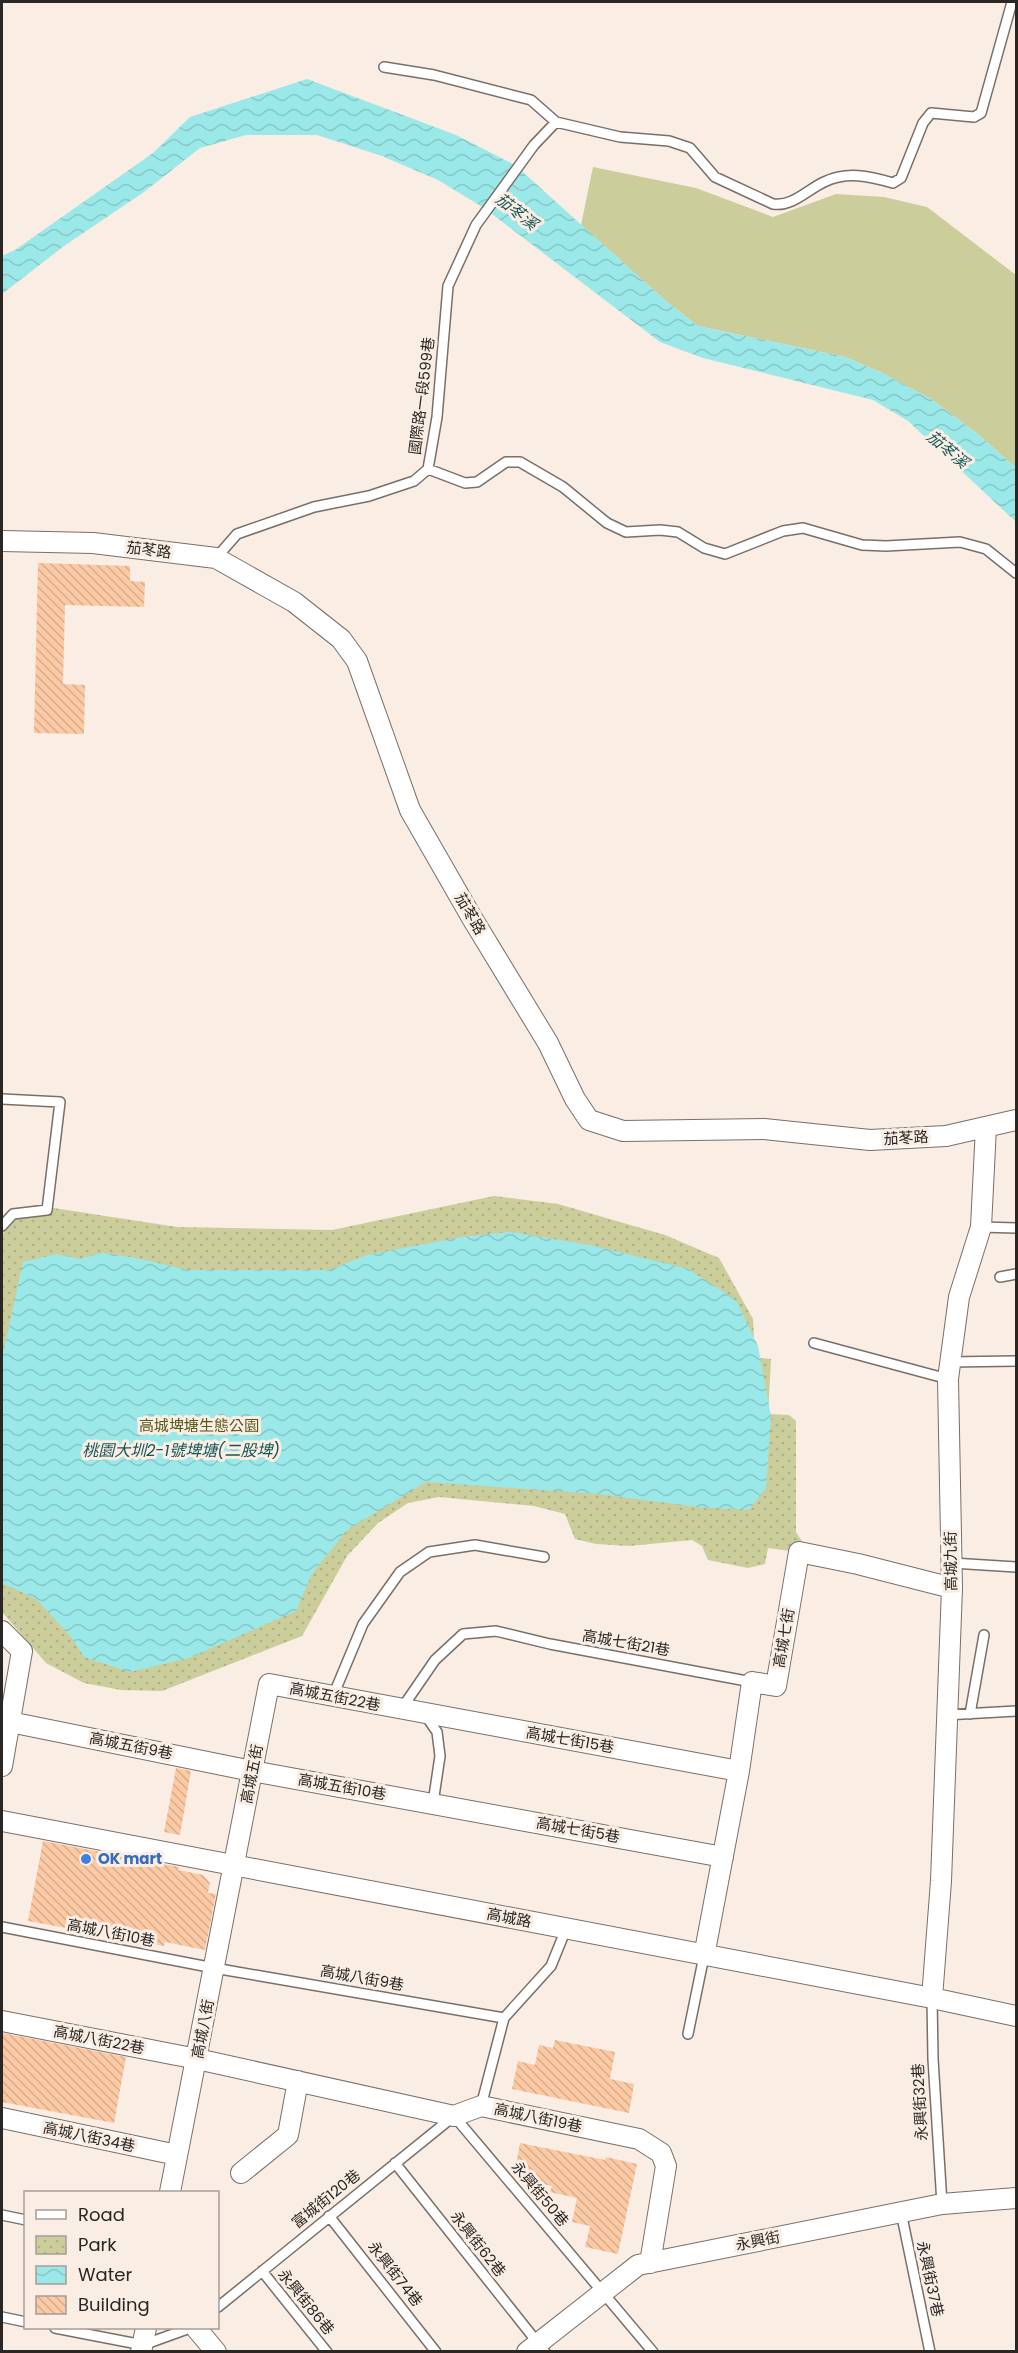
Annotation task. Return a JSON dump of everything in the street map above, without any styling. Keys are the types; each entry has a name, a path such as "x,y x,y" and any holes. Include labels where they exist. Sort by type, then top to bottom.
{"street":[{"name":"茄苳路","path":"2,541 93,543 216,558 294,602 341,639 357,661 410,810 548,1043 575,1099 589,1120 623,1131 764,1129 870,1140 946,1136 1017,1120"},
{"name":"高城九街","path":"932,1998 940,1881 952,1587 949,1370 958,1297 981,1227 986,1127"},
{"name":"高城七街","path":"752,1682 776,1686 799,1552 858,1563 952,1587"},
{"path":"2,1631 22,1652 5,1721 2,1766"},
{"path":"704,1956 739,1771 752,1682"},
{"name":"高城五街22巷","path":"269,1684 401,1709"},
{"name":"高城五街","path":"234,1865 269,1684"},
{"name":"高城七街15巷","path":"401,1709 739,1771"},
{"name":"高城五街9巷","path":"5,1721 252,1771"},
{"name":"高城五街10巷","path":"252,1771 433,1803"},
{"name":"高城七街5巷","path":"433,1803 723,1857"},
{"name":"高城路","path":"2,1821 1017,2016"},
{"name":"高城八街","path":"170,2191 234,1865"},
{"name":"高城八街22巷","path":"2,2021 197,2059"},
{"path":"197,2059 454,2116"},
{"path":"241,2173 288,2135 298,2081"},
{"name":"高城八街19巷","path":"454,2116 481,2106 639,2139 661,2153 666,2166 650,2263"},
{"name":"高城八街34巷","path":"2,2118 177,2156"},
{"name":"永興街","path":"536,2349 602,2292 638,2265 942,2204 1017,2198"},
{"path":"197,2329 216,2352"}],"lane":[{"path":"384,67 434,75 531,100 556,122 620,137 669,141 690,148 715,177 773,204 783,206 826,181 862,174 893,183 901,178 923,123 931,113 974,117 981,113 1012,2"},
{"name":"國際路一段599巷","path":"216,558 237,534 314,507 369,496 414,481 428,469 437,417 448,286 476,225 520,163 556,122"},
{"path":"428,469 465,483 477,482 506,462 520,462 563,488 607,523 626,532 660,530 678,532 705,548 725,554 783,531 803,528 862,545 960,542 986,549 1017,573"},
{"path":"2,1099 60,1102 46,1210 13,1214 2,1226"},
{"path":"981,1227 1017,1228"},
{"path":"1000,1277 1017,1274"},
{"path":"814,1343 949,1370 1017,1361"},
{"path":"333,1696 363,1624 400,1572 429,1552 475,1545 544,1557"},
{"path":"952,1563 1017,1567"},
{"name":"高城七街21巷","path":"401,1709 435,1660 463,1634 496,1631 549,1644 752,1682"},
{"path":"970,1714 984,1635"},
{"path":"945,1715 1017,1711"},
{"path":"424,1714 437,1732 440,1756 433,1803"},
{"name":"高城八街10巷","path":"2,1927 214,1968"},
{"path":"481,2106 504,2018 551,1966 567,1929"},
{"path":"688,2034 704,1956"},
{"name":"高城八街9巷","path":"214,1968 504,2018"},
{"name":"永興街32巷","path":"932,1998 933,2059 942,2204"},
{"name":"富城街120巷","path":"219,2306 454,2116"},
{"name":"永興街50巷","path":"454,2116 653,2352"},
{"name":"永興街62巷","path":"394,2163 536,2349"},
{"name":"永興街37巷","path":"901,2212 930,2352"},
{"path":"2,2215 24,2220"},
{"name":"永興街74巷","path":"329,2216 436,2352"},
{"name":"永興街86巷","path":"262,2271 327,2352"},
{"path":"2,2317 24,2322"},
{"path":"61,2329 144,2344 187,2329"}],"green space":[{"path":"593,167 696,188 773,217 836,194 884,197 927,207 1016,275 1016,468 979,435 931,399 880,372 845,357 698,326 667,302 581,225"},
{"name":"桃園大圳2-1號埤塘(二股埤)","path":"494,1196 558,1204 665,1235 719,1258 753,1319 755,1357 771,1359 768,1414 789,1415 796,1421 796,1532 803,1543 790,1551 768,1548 765,1564 748,1568 708,1560 702,1546 692,1540 629,1546 596,1544 575,1539 565,1514 534,1506 439,1497 408,1503 378,1523 347,1556 302,1636 162,1691 121,1690 84,1683 46,1663 2,1612 2,1236 7,1224 34,1205 177,1227 332,1230"}],"water":[{"name":"茄苳溪","path":"307,79 456,135 515,165 667,302 698,326 845,357 880,372 931,399 979,435 1016,468 1016,522 908,421 873,400 703,358 660,342 484,208 438,180 382,156 317,135 246,135 200,148 144,192 64,246 2,294 2,256 15,250 153,153 190,117"},
{"name":"桃園大圳2-1號埤塘(二股埤)","path":"511,1232 590,1245 688,1269 736,1300 758,1346 771,1416 766,1488 749,1510 697,1507 599,1494 426,1482 347,1530 312,1574 296,1611 189,1658 130,1672 84,1657 71,1637 36,1599 2,1583 2,1358 23,1262 57,1254 80,1259 102,1253 188,1270 329,1270 367,1255 462,1237"}],"building":[{"path":"38,563 130,566 130,581 145,582 144,607 65,605 63,684 85,685 84,734 34,733"},
{"path":"176,1768 191,1771 180,1835 164,1832"},
{"path":"43,1841 179,1867 178,1870 203,1875 210,1883 208,1893 216,1894 205,1950 165,1942 164,1946 28,1921"},
{"path":"2,2033 126,2057 114,2123 2,2102"},
{"path":"555,2040 615,2052 610,2079 634,2084 629,2113 512,2089 518,2061 535,2065 539,2045 553,2048"},
{"path":"520,2143 637,2164 618,2254 585,2247 590,2226 572,2222 577,2198 550,2192 552,2186 528,2181 530,2174 515,2171"}],"place":[{"name":"OK mart","path":"86,1859"}],"park label":[{"name":"高城埤塘生態公園","path":"199,1426"}]}
